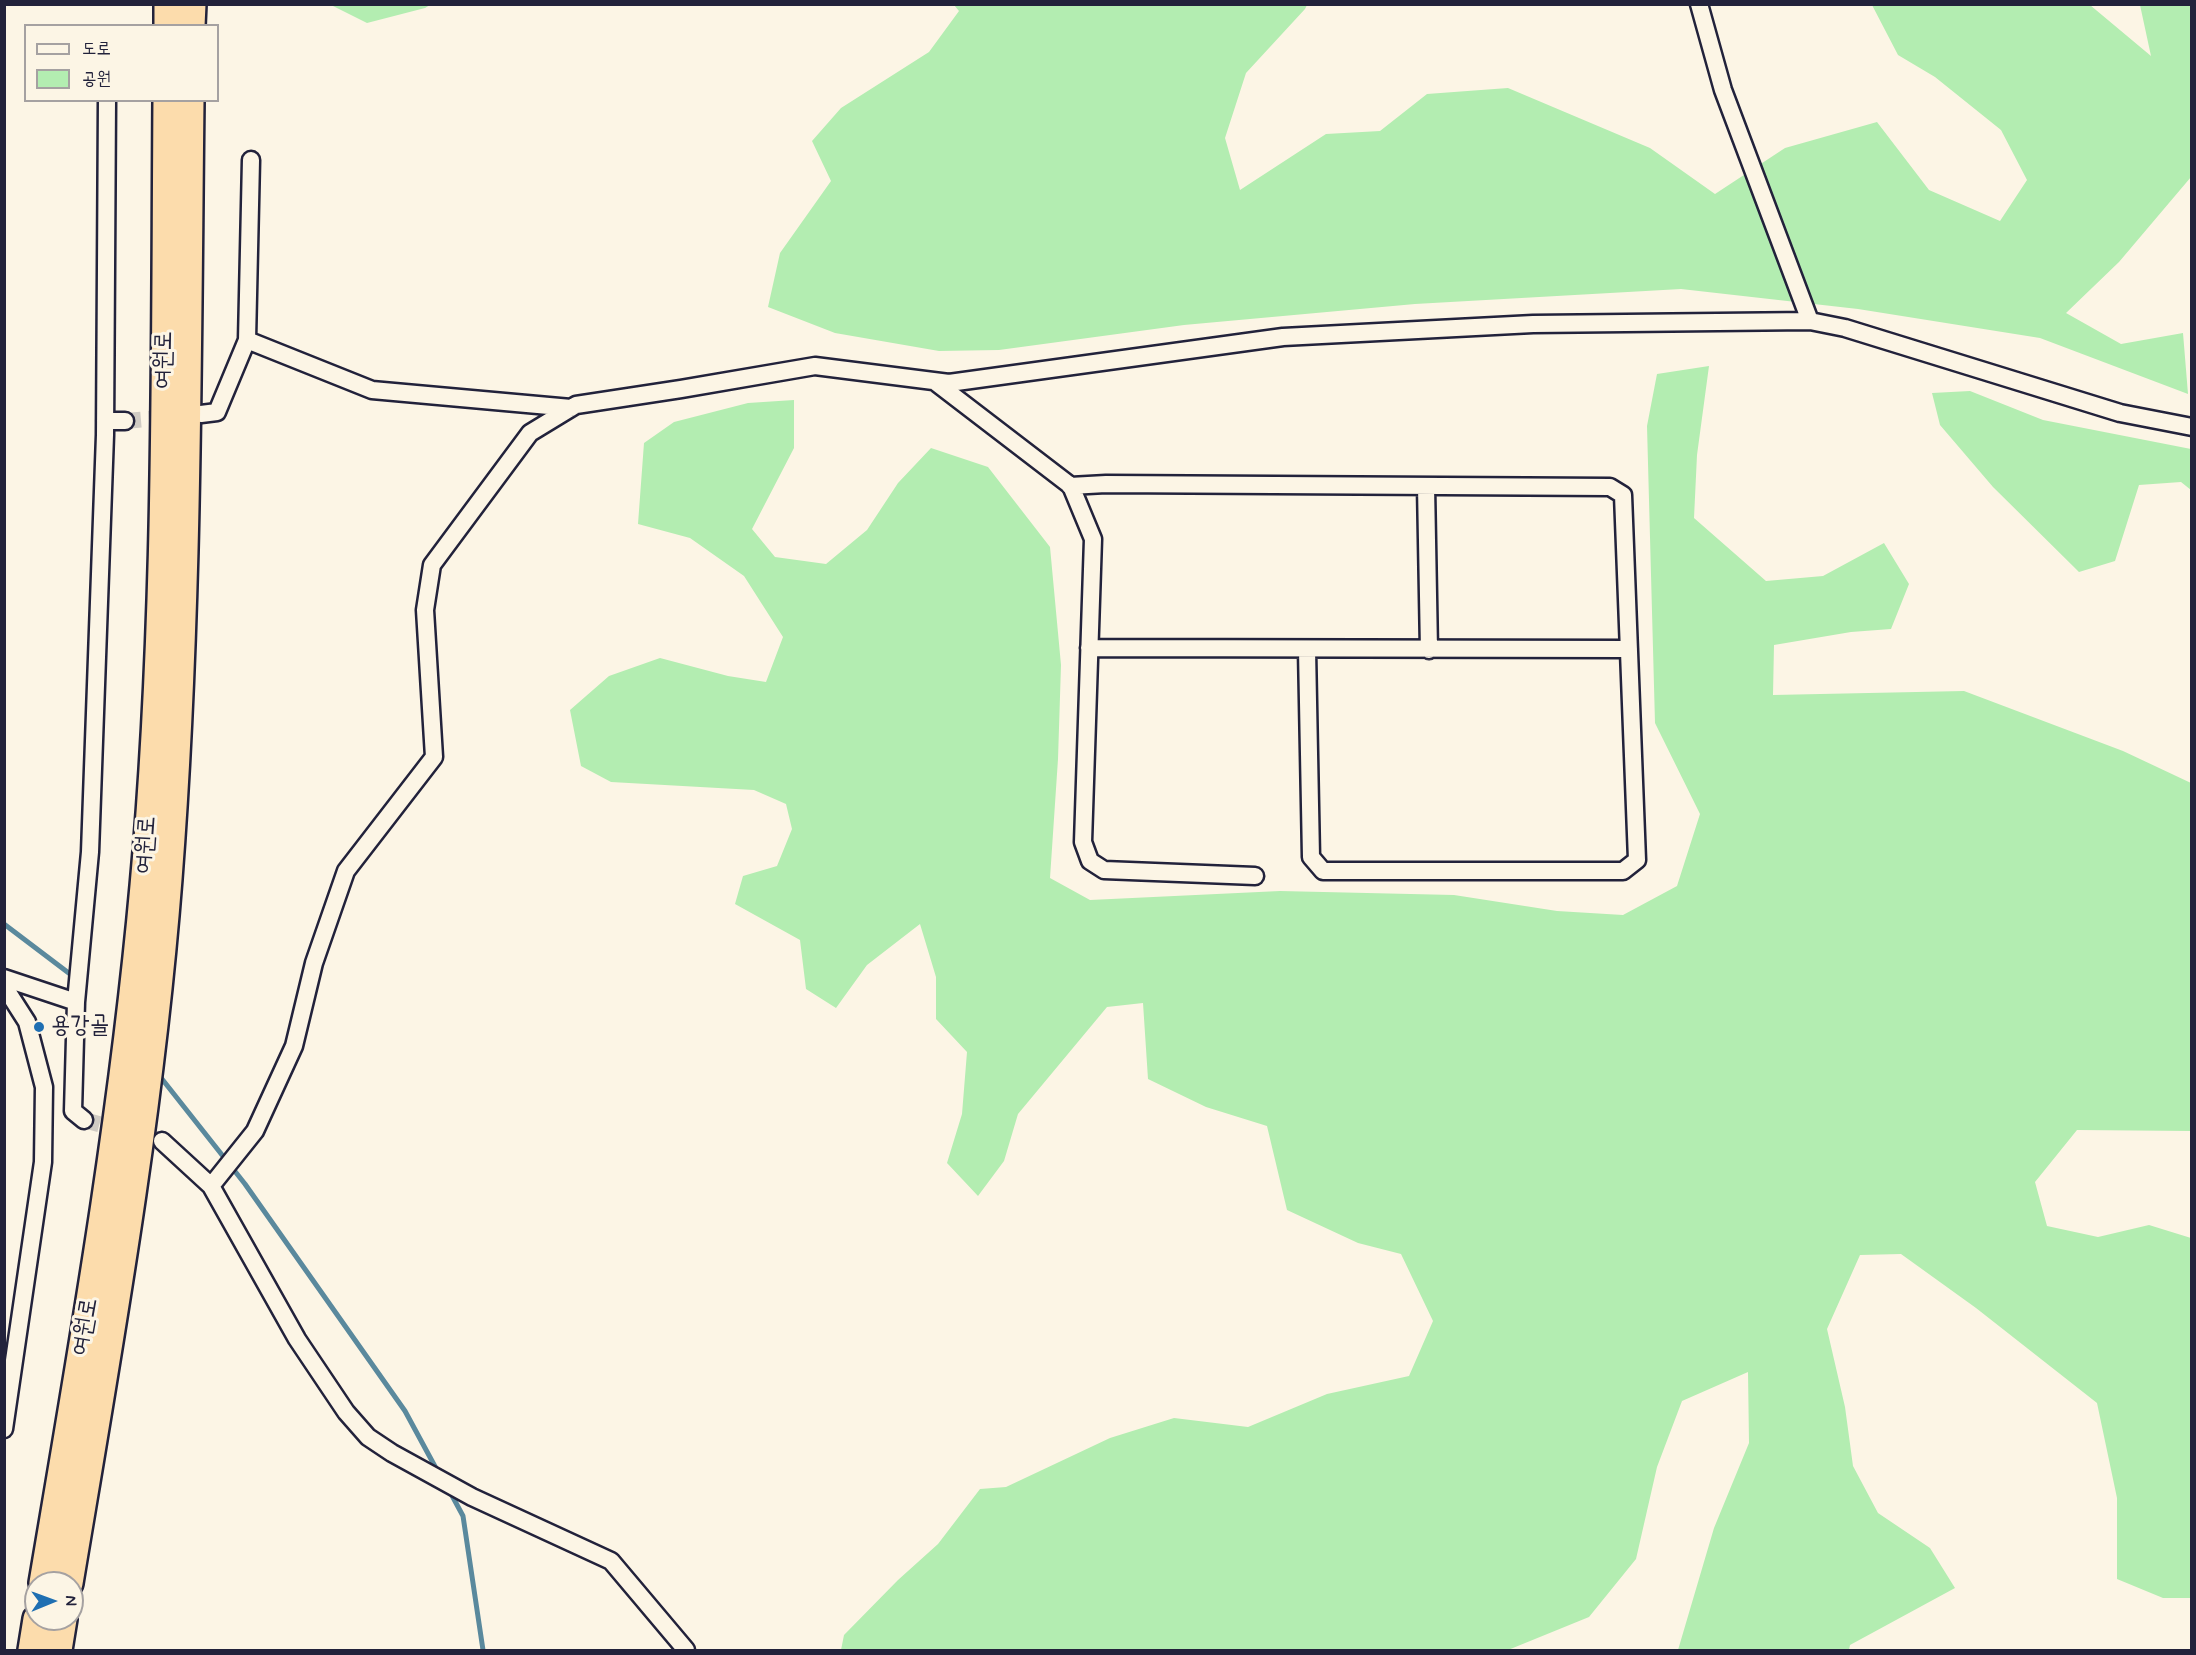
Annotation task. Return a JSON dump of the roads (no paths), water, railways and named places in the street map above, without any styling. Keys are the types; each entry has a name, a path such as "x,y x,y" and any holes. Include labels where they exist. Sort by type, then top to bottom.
{"highway":[{"path":"168,4 168,24"},
{"path":"191,24 192,4"},
{"name":"여원로","path":"45,1571 94,1281 124,1078 145,885 156,704 163,504 167,102"},
{"name":"여원로","path":"71,1571 119,1282 148,1083 168,882 180,703 190,102"},
{"path":"32,1650 35,1631"},
{"path":"58,1650 61,1631"}],"street":[{"path":"1699,4 1723,90 1810,321"},
{"path":"84,1120 73,1111 76,1002 90,852 105,421 107,102"},
{"path":"201,414 217,412 247,340 251,160"},
{"path":"211,1186 255,1131 294,1046 314,963 346,871 434,757 425,610 432,565 530,434 576,405 815,366 949,383 1283,338 1533,324 1810,321 1845,328 2120,413 2192,427"},
{"path":"247,340 372,390 571,408"},
{"path":"933,381 1070,486 1093,539 1083,842 1090,861 1104,870 1255,876"},
{"path":"105,421 125,421"},
{"path":"1070,486 1106,484 1610,487 1623,495 1637,860 1623,871 1323,871 1311,857 1307,650"},
{"path":"1426,486 1429,650"},
{"path":"1089,648 1629,650"},
{"path":"4,978 76,1002"},
{"path":"4,986 27,1022 44,1087 43,1162 4,1429"},
{"path":"162,1141 211,1186 297,1339 346,1412 368,1437 392,1453 472,1497 611,1561 687,1650"}],"waterway":[{"path":"4,924 70,974"},
{"path":"162,1079 245,1184 405,1411 438,1472"},
{"path":"449,1490 463,1516 483,1650"}],"tunnel":[{"path":"125,421 172,417"},
{"path":"84,1120 162,1141"}],"place":[{"name":"용강골","path":"39,1027"}]}
